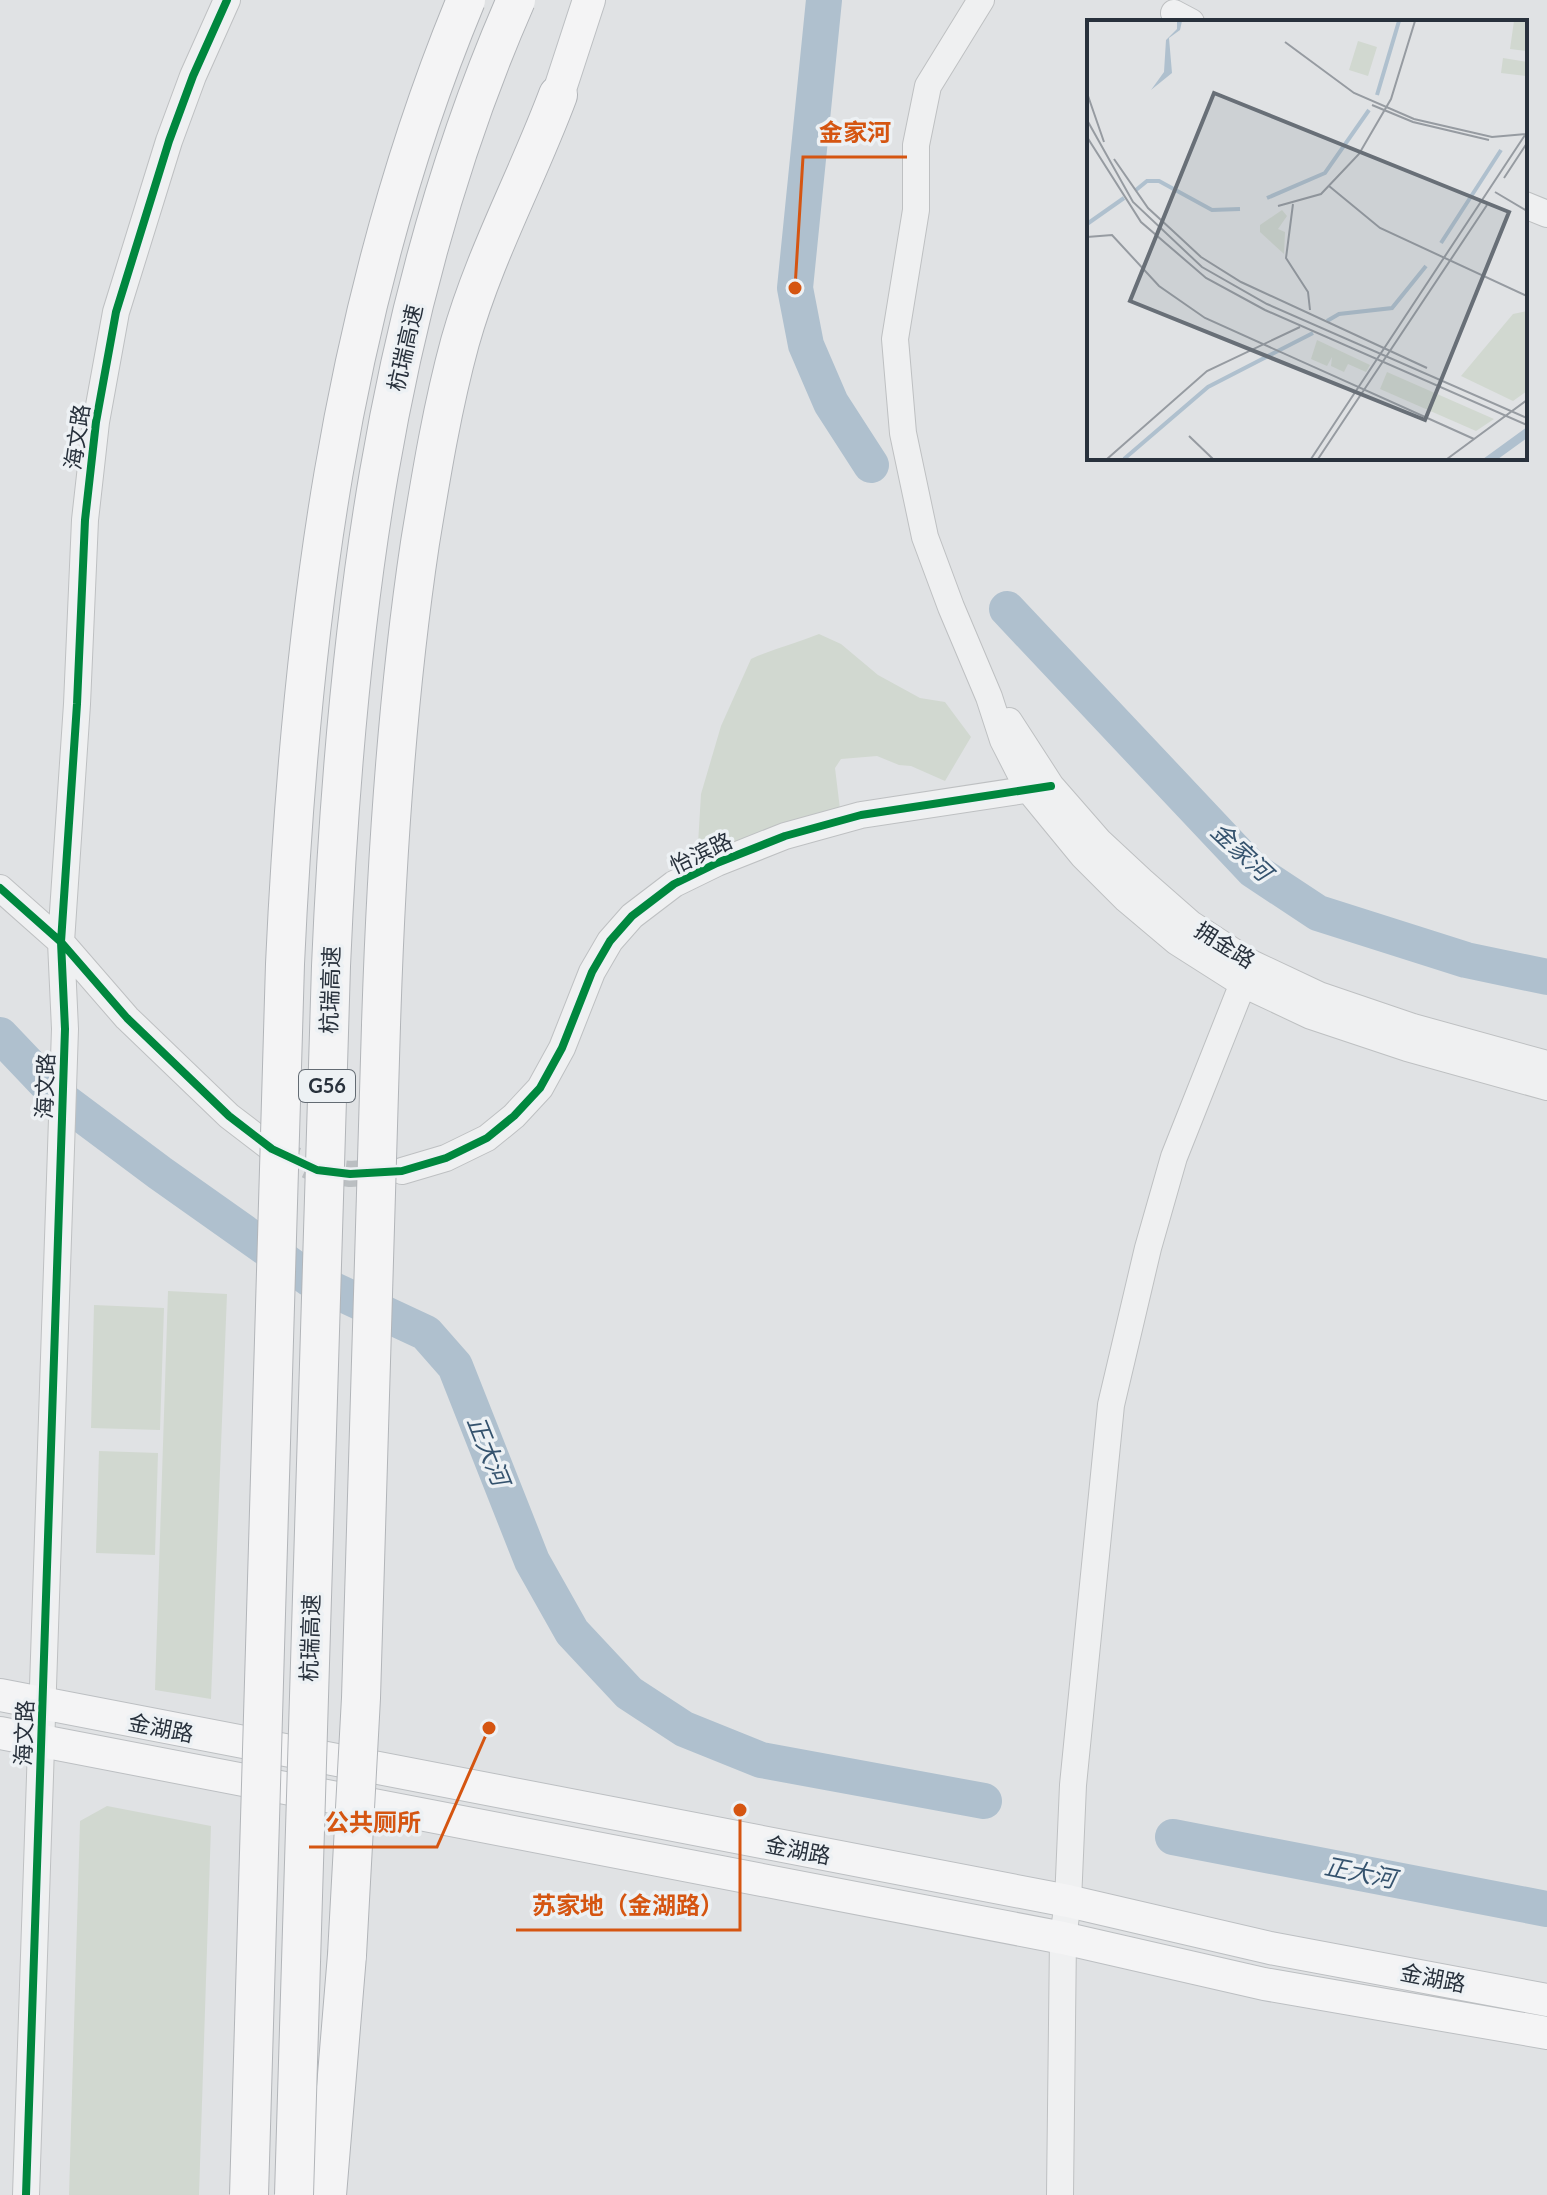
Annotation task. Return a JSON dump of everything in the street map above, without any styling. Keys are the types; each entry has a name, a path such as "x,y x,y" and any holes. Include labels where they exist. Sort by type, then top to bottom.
{"highway":[{"name":"杭瑞高速","path":"249,2195 285,979 294,797 304,687 329,495 368,300 406,163 431,88 466,0"},
{"name":"杭瑞高速","path":"294,2195 330,981 346,717 374,503 412,311 453,165 516,0"},
{"path":"327,2195 356,1799 386,886 398,722 411,604 451,379 492,250 558,95"}],"main road":[{"path":"558,95 589,0"},
{"name":"金湖路","path":"0,1695 1068,1901 1270,1948 1547,2000"},
{"name":"金湖路","path":"0,1733 1063,1938 1264,1984 1547,2033"}],"street":[{"name":"海文路","path":"26,2195 65,1029 61,942 77,704 85,520 98,409 116,312 169,141 193,76 227,0"},
{"name":"拥金路","path":"981,0 928,86 916,145 916,210 895,339 903,433 925,537 1003,740 1039,788 1247,974 1413,1027 1547,1064"},
{"path":"1527,206 1547,214"},
{"name":"怡滨路","path":"402,1171 446,1158 487,1138 514,1116 540,1088 562,1048 592,972 610,941 632,916 674,884 785,836 861,815 1039,788"},
{"path":"0,888 61,942 127,1018 229,1116 272,1149"},
{"path":"1060,2195 1063,1938 1068,1901 1073,1785 1111,1405 1148,1248 1174,1157 1247,974 1325,1021 1407,1048 1547,1087"}],"shaded area":[{"path":"819,634 841,644 878,675 920,698 945,702 971,737 945,781 877,756 841,759 835,768 840,809 697,861 701,794 721,726 751,659"},
{"path":"168,1291 227,1294 211,1699 155,1690"},
{"path":"94,1305 164,1308 160,1430 91,1428"},
{"path":"99,1451 158,1453 155,1555 96,1553"},
{"path":"107,1806 211,1826 199,2195 69,2195 80,1821"}],"waterway":[{"name":"金家河","path":"824,0 795,288 806,345 831,403 871,465"},
{"name":"金家河","path":"1007,609 1253,870 1318,913 1466,960 1547,977"},
{"name":"正大河","path":"0,1035 61,1099 310,1279 426,1333 455,1366 532,1561 572,1632 629,1693 684,1729 761,1760 984,1801"},
{"name":"正大河","path":"1173,1837 1547,1909"}],"tunnel":[{"path":"272,1149 317,1170 350,1174 392,1171"}],"cycle path":[{"path":"26,2195 65,1029 61,942 77,704 85,520 96,422 116,312 169,141 193,76 227,0"},
{"path":"0,888 61,942 127,1018 229,1116 272,1149 317,1170 350,1174 402,1171 446,1158 487,1138 514,1116 540,1088 562,1048 592,972 610,941 632,916 674,884 785,836 861,815 1051,786"}],"place":[{"name":"金家河","path":"795,288"},
{"name":"公共厕所","path":"489,1728"},
{"name":"苏家地（金湖路）","path":"740,1810"}]}
